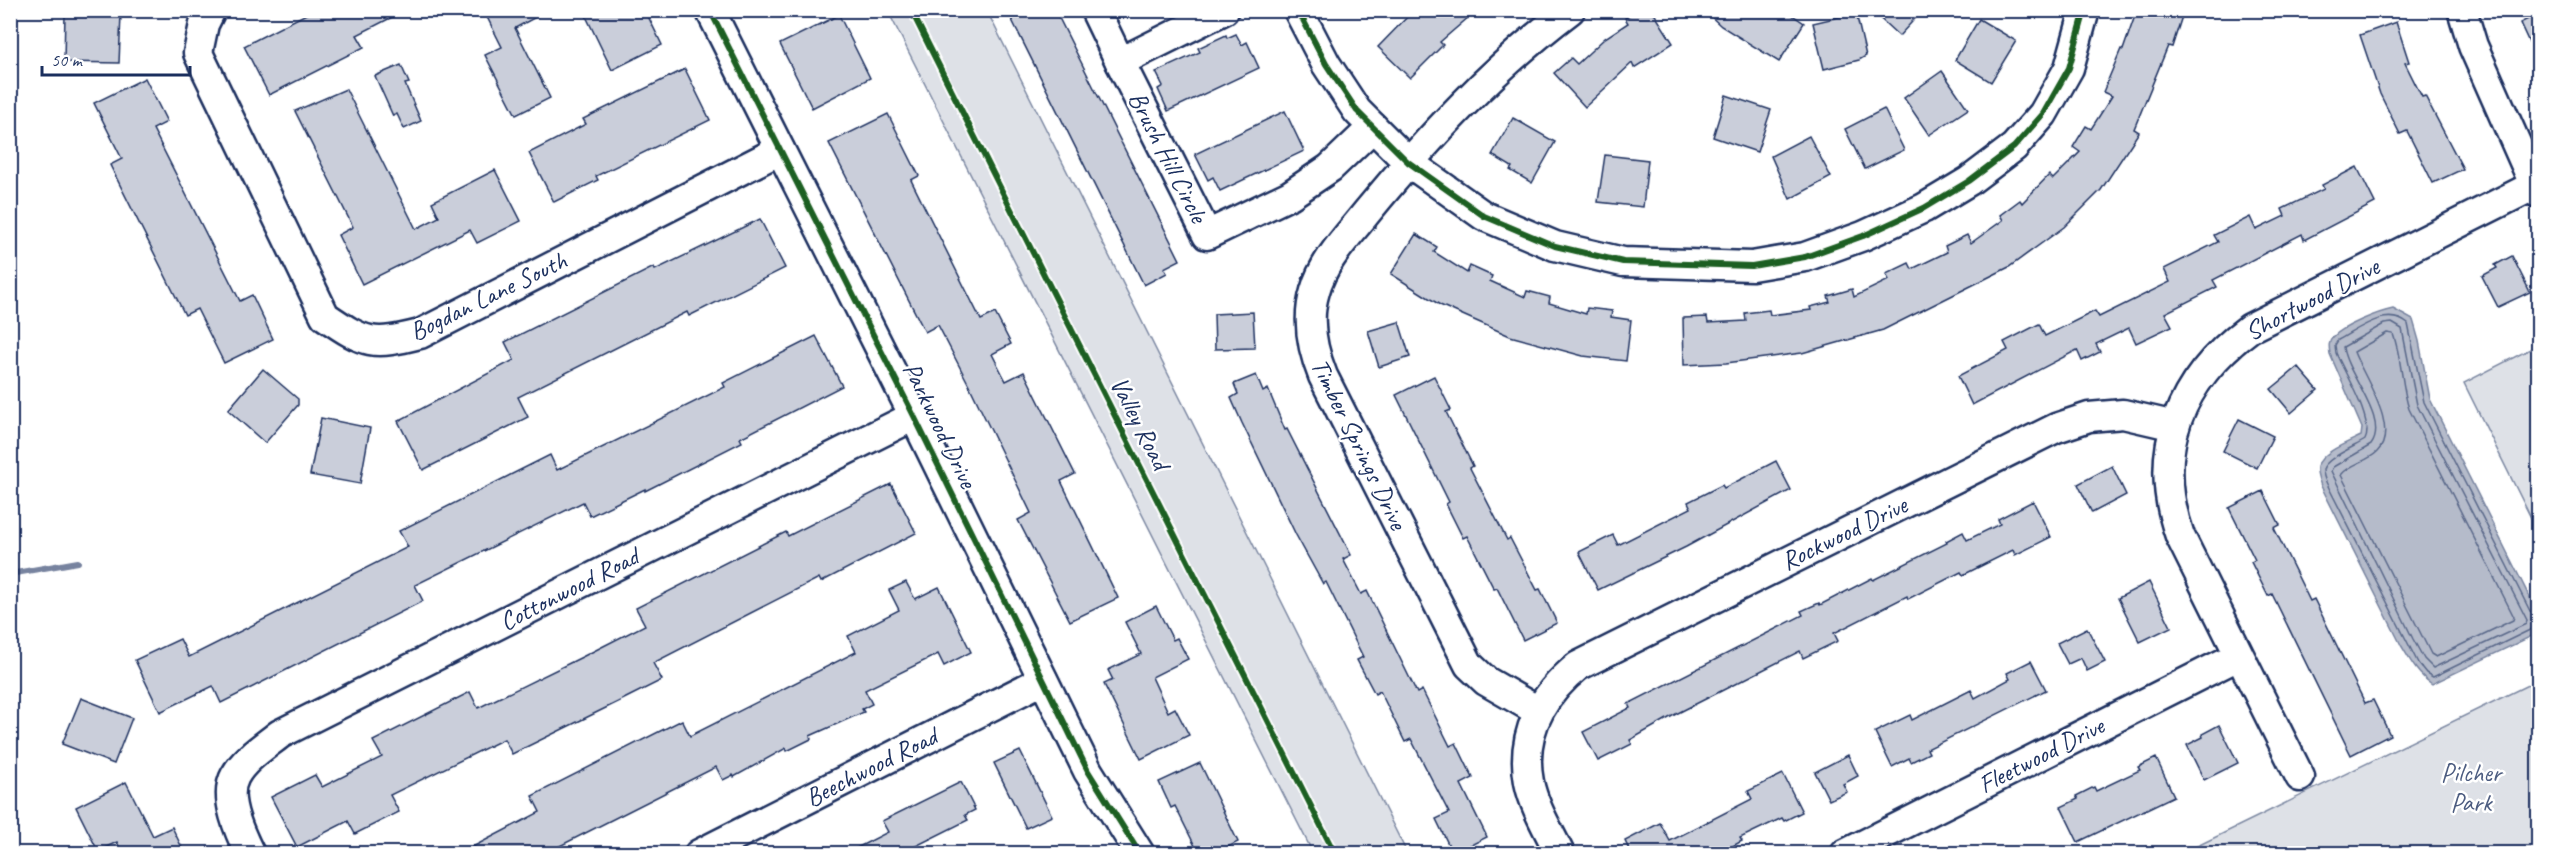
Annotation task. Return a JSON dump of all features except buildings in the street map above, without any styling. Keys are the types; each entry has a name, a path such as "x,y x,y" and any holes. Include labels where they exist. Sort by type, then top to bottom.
{"street":[{"name":"Bogdan Lane South","path":"211,10 204,24 198,53 326,316 356,337 386,342 420,334 780,150"},
{"name":"Parkwood Drive","path":"710,10 914,416 1088,771 1140,854"},
{"name":"Brush Hill Circle","path":"1095,10 1207,235 1290,195 1330,168 1373,127"},
{"name":"Brush Hill Circle","path":"1120,62 1224,10"},
{"path":"1298,10 1326,64 1357,111 1408,162 1484,216 1556,246 1623,262 1693,266 1752,266 1805,257 1863,236 1924,208 1969,181 2014,147 2043,114 2069,68 2085,10"},
{"name":"Timber Springs Drive","path":"1538,711 1493,686 1469,665 1323,376 1315,356 1311,312 1315,291 1325,268 1337,249 1408,162 1478,89 1540,33 1570,10"},
{"path":"2462,10 2473,46 2536,189"},
{"name":"Shortwood Drive","path":"2300,777 2180,536 2169,492 2169,471 2175,426 2190,390 2210,363 2250,328 2536,189"},
{"name":"Rockwood Drive","path":"1538,711 1551,690 1565,676 1592,658 2056,428 2089,417 2123,414 2175,426"},
{"name":"Cottonwood Road","path":"250,854 238,830 231,803 234,777 254,755 280,734 914,416"},
{"name":"Fleetwood Drive","path":"1845,854 2238,656"},
{"name":"Beechwood Road","path":"699,854 1043,680"},
{"path":"1538,711 1531,731 1528,754 1529,783 1560,854"}],"green space":[{"path":"888,11 987,11 1407,853 1313,853"},
{"path":"2538,345 2538,532 2464,383"},
{"name":"Pilcher Park","path":"2538,680 2538,853 2183,853"}],"water":[{"path":"2393,309 2413,320 2430,399 2538,614 2538,630 2534,635 2432,684 2418,671 2401,645 2321,486 2317,472 2317,467 2324,457 2336,448 2361,436 2362,428 2330,354 2330,341 2352,324"}],"waterway":[{"path":"10,574 78,562"}],"cycle path":[{"path":"710,10 914,416 1088,771 1140,854"},
{"name":"Valley Road","path":"911,10 1335,854"},
{"path":"1298,10 1326,64 1357,111 1408,162 1484,216 1555,246 1623,262 1752,266 1805,257 1863,236 1924,208 1969,181 2014,147 2043,114 2069,68 2085,10"}]}
